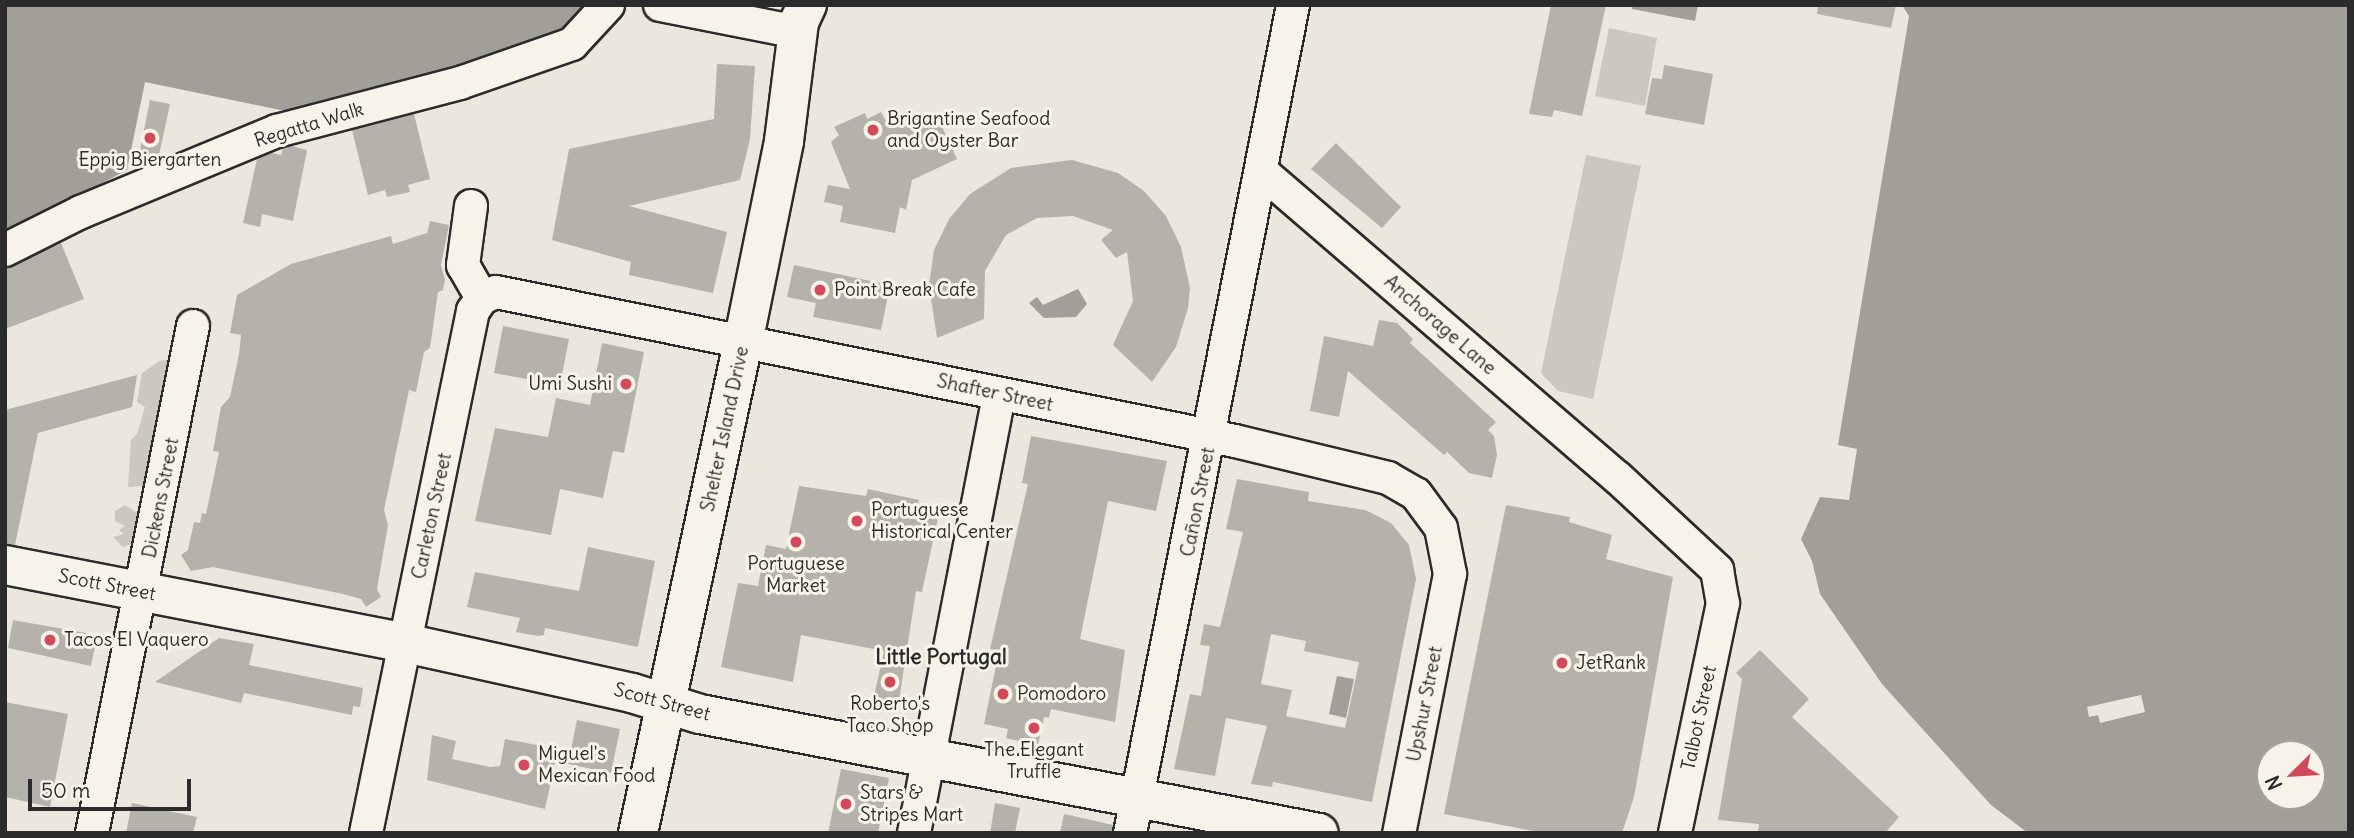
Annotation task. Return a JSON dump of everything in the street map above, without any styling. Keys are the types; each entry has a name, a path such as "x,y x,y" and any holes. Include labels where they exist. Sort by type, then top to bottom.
{"main road":[{"name":"Shelter Island Drive","path":"638,833 743,343 783,141 799,16"},
{"name":"Scott Street","path":"5,565 405,643 666,702 700,714 930,758 1133,816 1320,833"}],"street":[{"name":"Regatta Walk","path":"5,250 81,212 277,131 460,83 572,44 608,5"},
{"path":"660,5 799,16"},
{"path":"1261,171 1293,5"},
{"name":"Cañon Street","path":"1133,816 1211,438 1261,171"},
{"name":"Anchorage Lane","path":"1261,171 1710,561 1720,576 1723,603"},
{"path":"471,206 463,265 482,298"},
{"name":"Shafter Street","path":"482,298 496,292 1211,438 1388,478 1416,494 1441,528 1449,550 1450,574"},
{"name":"Carleton Street","path":"366,833 473,311 482,298"},
{"name":"Dickens Street","path":"92,833 194,327"},
{"path":"914,833 999,394"},
{"name":"Upshur Street","path":"1399,833 1450,574"},
{"name":"Talbot Street","path":"1675,833 1723,603"}],"shaded area":[{"path":"5,5 592,5 562,34 304,115 145,82 127,170 5,234"},
{"path":"1633,5 1698,5 1695,21 1632,9"},
{"path":"1902,5 2349,5 2349,833 2028,833 1991,805 1882,684 1820,594 1812,561 1801,539 1820,497 1849,500 1857,449 1838,445 1909,16"},
{"path":"1609,28 1657,38 1645,106 1595,96"},
{"path":"1586,155 1641,166 1593,399 1558,391 1541,373"},
{"path":"1078,289 1087,304 1076,317 1044,318 1029,303 1037,297 1043,305"},
{"path":"172,359 146,486 128,487 131,440 137,434 145,407 137,402 142,373 159,361"},
{"path":"125,505 140,515 134,543 123,547 113,537 124,534 119,530 125,526 115,521 115,511"},
{"path":"1337,676 1354,679 1346,718 1329,714"}],"pier":[{"path":"2141,695 2145,712 2100,723 2098,715 2089,717 2087,707"}],"building":[{"path":"1551,5 1606,5 1582,116 1554,110 1552,117 1529,114"},
{"path":"1818,5 1896,5 1891,28 1817,14"},
{"path":"717,64 755,66 750,139 740,180 629,206 727,232 713,293 629,275 631,262 552,240 569,149 714,119"},
{"path":"1664,65 1713,74 1704,125 1645,114 1652,78 1662,79"},
{"path":"150,100 170,104 158,160 136,170"},
{"path":"881,112 886,121 896,115 902,127 935,112 957,159 912,180 906,210 900,207 895,233 840,222 843,206 824,202 828,185 850,189 831,142 839,135 834,127 865,113 867,119"},
{"path":"414,114 430,179 408,185 410,192 387,197 385,190 368,195 352,130"},
{"path":"1336,143 1401,207 1382,228 1311,169"},
{"path":"291,146 307,150 293,221 262,214 260,227 243,223 257,159 272,153 281,155 283,148"},
{"path":"1072,160 1118,173 1144,191 1166,216 1181,247 1190,288 1188,308 1176,347 1152,382 1113,345 1133,301 1127,252 1116,258 1101,240 1113,230 1073,216 1037,218 1006,235 985,271 984,319 937,338 929,285 934,250 949,219 970,194 1011,168"},
{"path":"430,221 449,225 441,265 445,280 443,290 438,292 430,348 424,352 416,392 409,390 384,510 388,525 377,589 381,597 366,607 361,599 343,594 213,567 191,571 181,555 188,550 194,522 200,523 202,513 206,514 219,452 213,451 221,407 230,397 239,354 241,335 230,333 237,295 291,264 391,236 393,244 427,233"},
{"path":"61,243 84,299 5,329 5,268"},
{"path":"794,265 890,285 881,330 813,317 816,303 787,297"},
{"path":"1379,320 1397,323 1413,339 1410,343 1496,422 1488,430 1494,436 1497,455 1492,478 1469,473 1447,452 1444,455 1348,371 1339,417 1310,411 1324,336 1373,346"},
{"path":"503,326 569,339 560,385 494,373"},
{"path":"602,343 644,352 624,453 613,451 603,498 560,489 551,535 475,521 495,428 548,437 556,398 590,405"},
{"path":"137,375 132,407 38,433 15,545 5,544 5,410"},
{"path":"1031,436 1167,461 1156,511 1108,501 1080,639 1125,650 1115,722 1051,709 1049,718 1044,717 1038,745 1006,738 1008,729 984,724 999,651 990,649 1028,484 1022,483"},
{"path":"1237,479 1309,492 1308,501 1365,510 1391,523 1409,545 1416,579 1372,802 1273,782 1272,787 1251,784 1267,726 1226,718 1215,776 1174,769 1190,694 1201,696 1210,646 1200,645 1204,624 1220,627 1243,532 1226,529","holes":["1271,634 1306,641 1304,651 1359,662 1345,728 1286,716 1292,690 1261,684"]},
{"path":"799,486 866,496 868,489 919,500 917,510 939,513 922,592 916,591 898,707 873,701 884,651 801,635 793,682 721,667 738,583 758,586 766,545 786,549"},
{"path":"1506,505 1570,517 1569,522 1612,535 1606,559 1673,577 1634,797 1622,833 1544,833 1444,814"},
{"path":"588,547 655,561 638,647 545,628 544,635 538,636 516,632 520,618 467,607 475,572 579,591"},
{"path":"13,620 91,634 96,641 91,666 8,648"},
{"path":"219,638 254,644 249,665 363,688 360,707 353,706 352,715 244,693 241,703 155,682"},
{"path":"1760,650 1809,699 1792,717 1899,817 1885,833 1767,833 1758,832 1759,824 1718,820 1742,679 1736,673"},
{"path":"5,702 68,714 50,807 5,797"},
{"path":"577,720 620,729 611,773 568,764"},
{"path":"432,735 456,741 452,759 490,767 500,766 505,739 558,749 545,809 427,780"},
{"path":"841,769 889,778 878,833 828,833"},
{"path":"132,803 197,817 193,833 126,833"},
{"path":"995,803 1020,808 1015,833 990,833"},
{"path":"1064,814 1113,825 1112,833 1060,833"}],"place":[{"name":"Brigantine Seafood and Oyster Bar","path":"873,130"},
{"name":"Eppig Biergarten","path":"150,138"},
{"name":"Point Break Cafe","path":"820,290"},
{"name":"Umi Sushi","path":"626,384"},
{"name":"Portuguese Historical Center","path":"857,521"},
{"name":"Portuguese Market","path":"796,542"},
{"name":"Tacos El Vaquero","path":"50,640"},
{"name":"JetRank","path":"1562,663"},
{"name":"Roberto's Taco Shop","path":"890,682"},
{"name":"Pomodoro","path":"1003,694"},
{"name":"The Elegant Truffle","path":"1034,728"},
{"name":"Miguel's Mexican Food","path":"524,765"},
{"name":"Stars & Stripes Mart","path":"846,804"}],"district":[{"name":"Little Portugal","path":"941,657"}]}
